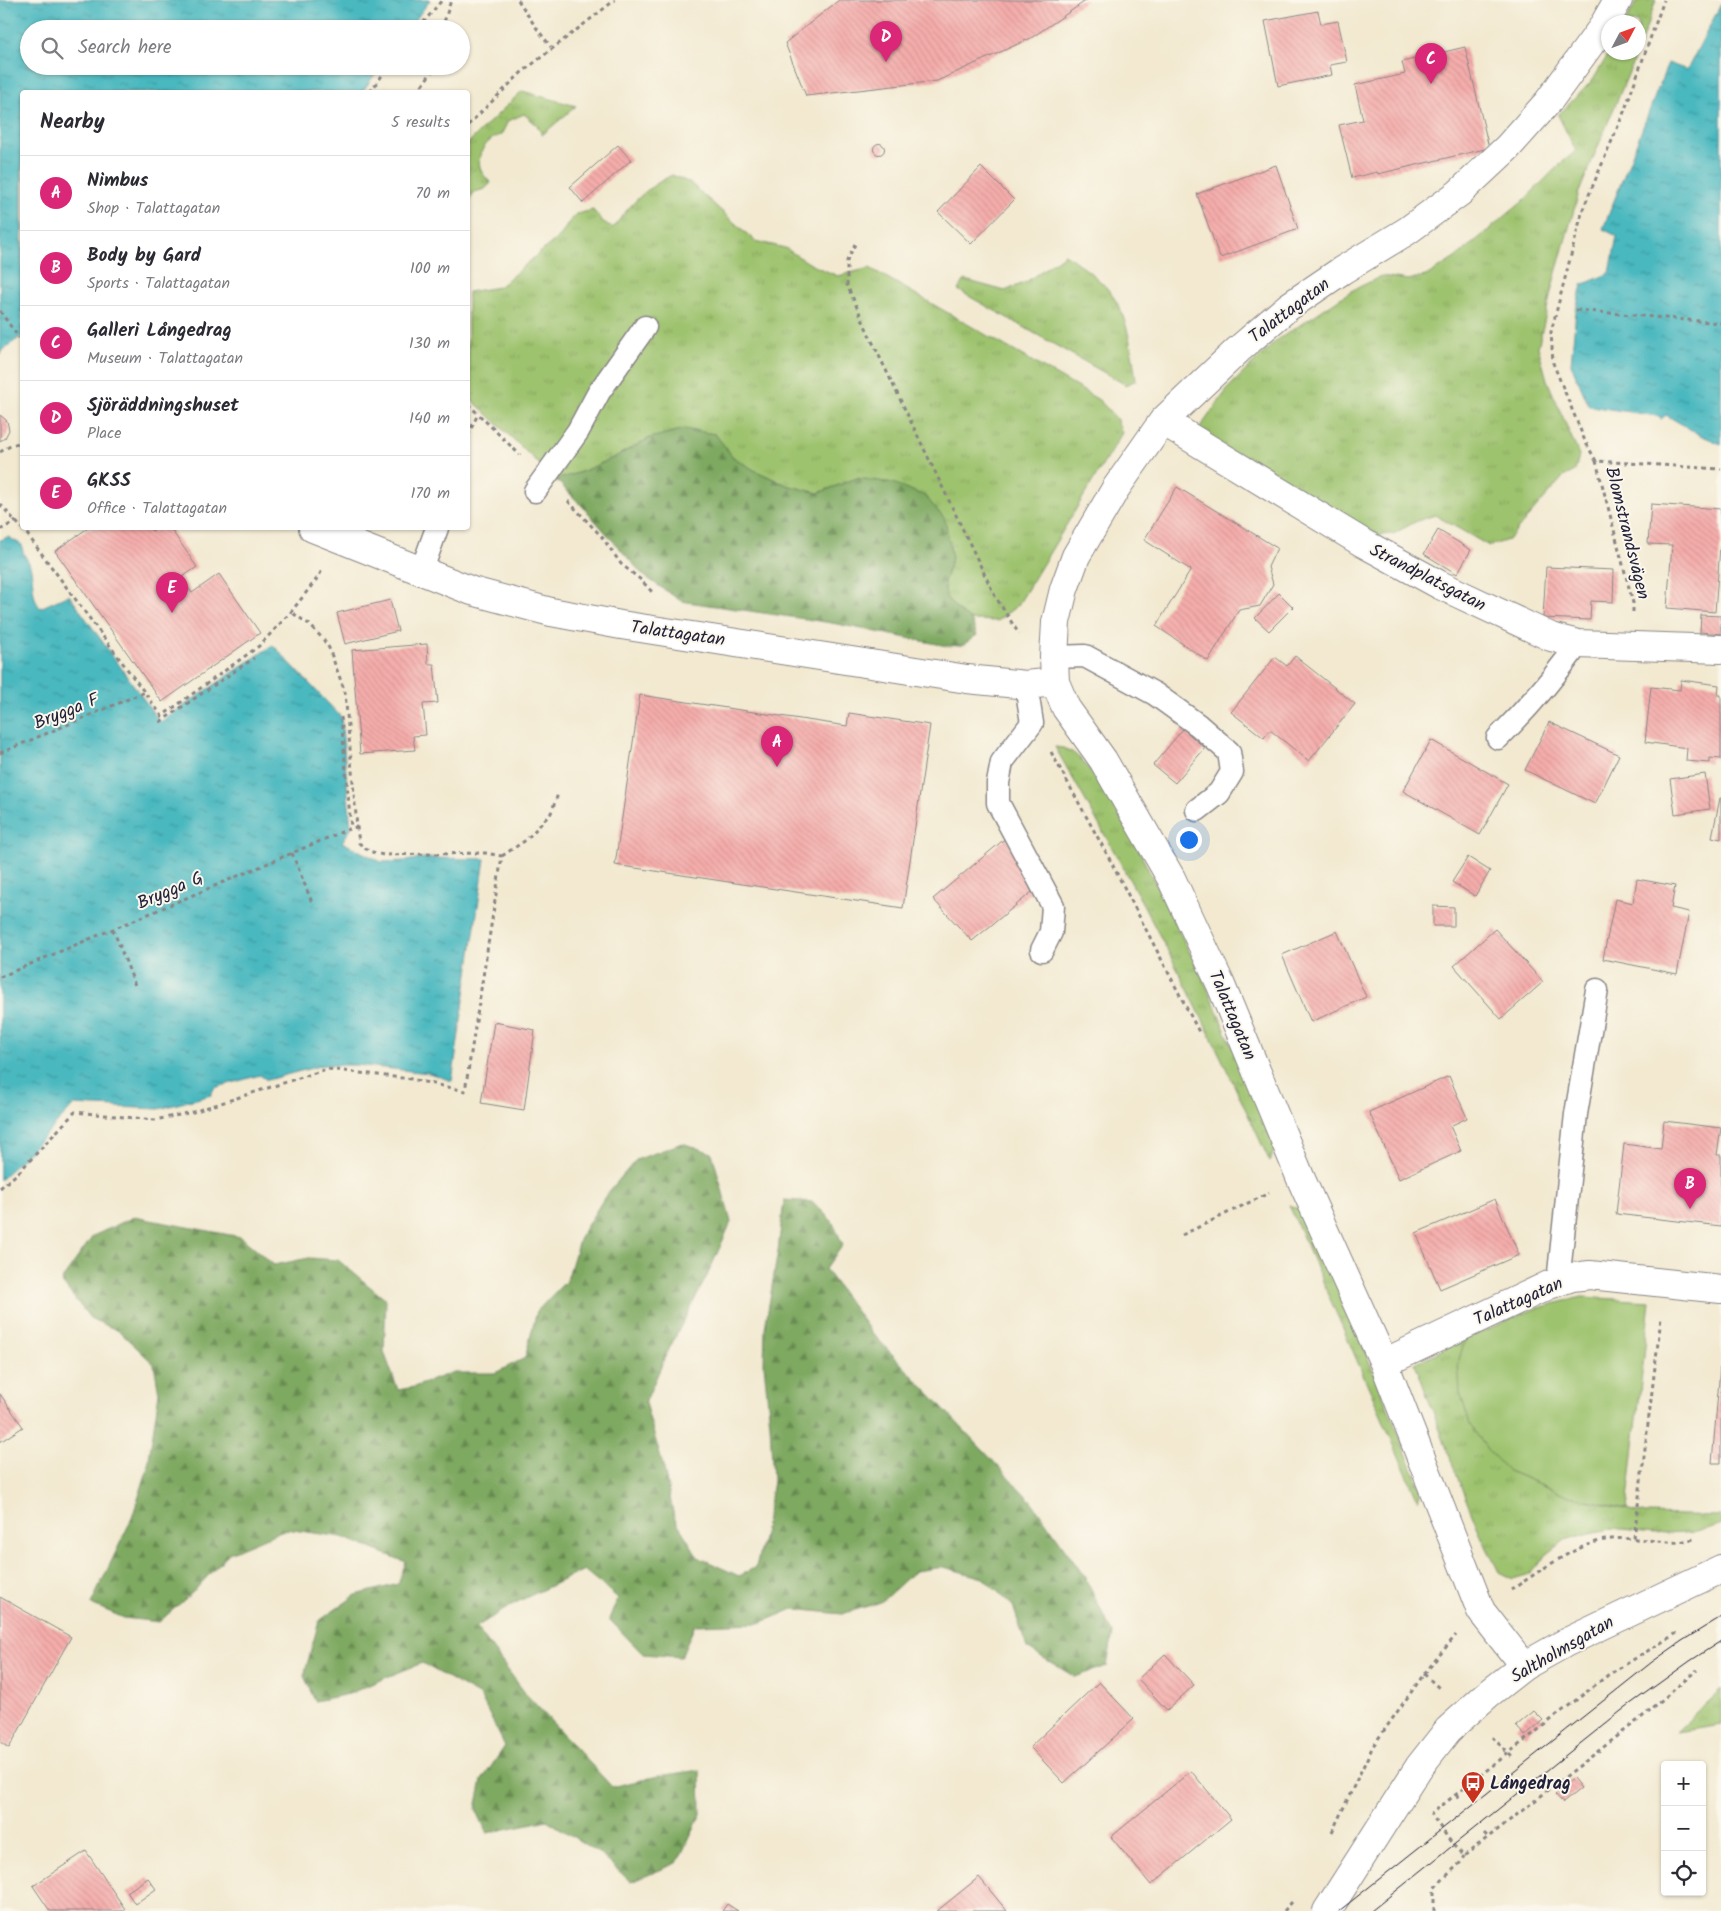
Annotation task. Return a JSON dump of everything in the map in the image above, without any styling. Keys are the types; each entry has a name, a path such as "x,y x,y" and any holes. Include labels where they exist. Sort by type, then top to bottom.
{"street":[{"name":"Talattagatan","path":"1524,1666 1482,1611 1384,1363 1301,1179 1220,983 1172,878 1130,803 1103,760 1066,708 1054,669 1056,622 1064,589 1076,556 1116,488 1163,420 1238,350 1288,307 1341,271 1407,231 1459,193 1506,148 1548,102 1602,28 1618,0"},
{"name":"Strandplatsgatan","path":"1163,420 1346,533 1423,576 1551,637 1578,644 1721,649"},
{"name":"Talattagatan","path":"331,530 421,572 472,591 551,612 967,679 1026,685 1054,669"},
{"name":"Talattagatan","path":"1384,1363 1572,1277 1590,1275 1721,1289"},
{"name":"Saltholmsgatan","path":"1327,1911 1419,1767 1448,1730 1487,1695 1524,1666 1588,1631 1721,1569"}],"lane":[{"path":"539,485 578,431 609,378 645,327"},
{"path":"421,572 436,530"},
{"path":"1498,738 1531,705 1578,644"},
{"path":"1054,669 1085,656 1155,694 1198,725 1229,752 1232,772 1219,793 1197,810"},
{"path":"1026,685 1032,723 1002,762 998,783 998,803 1053,906 1051,932 1042,950"},
{"path":"1558,1282 1576,1114 1597,990"}],"path":[{"path":"425,20 442,0"},
{"path":"445,20 451,0"},
{"path":"518,0 551,47"},
{"path":"470,123 521,73 551,47 615,0"},
{"path":"1596,461 1585,441 1553,363 1551,332 1583,209 1624,112 1664,0"},
{"path":"371,90 382,75"},
{"path":"418,90 430,75"},
{"path":"856,244 847,261 847,285 875,348 995,596 1016,631 1054,669"},
{"path":"1576,310 1721,323"},
{"path":"0,311 19,338"},
{"path":"470,406 539,485 583,516 621,564 641,580 659,599 659,630"},
{"path":"470,431 478,414"},
{"path":"0,452 20,443"},
{"name":"Blomstrandsvägen","path":"1634,647 1632,604 1596,461 1721,469"},
{"path":"0,504 20,526"},
{"path":"0,530 16,521"},
{"path":"23,530 146,692 162,716 259,646 291,612 319,576 331,530"},
{"path":"291,612 316,630 329,648 344,692 359,843 369,851 383,855 485,853 502,856 526,840 551,813 558,794"},
{"path":"160,722 254,658"},
{"name":"Brygga F","path":"0,753 146,692"},
{"path":"341,717 350,828"},
{"name":"Brygga G","path":"0,977 350,828 357,827"},
{"path":"292,853 312,905"},
{"path":"0,1188 18,1173 76,1112 156,1120 193,1112 326,1069 412,1079 465,1091 502,856"},
{"path":"113,929 136,988"},
{"path":"1182,1236 1258,1198"},
{"path":"1634,1538 1665,1282"},
{"path":"1464,1856 1453,1845 1431,1814 1608,1675 1676,1632"},
{"path":"1434,1911 1434,1888 1460,1863 1464,1856 1642,1717 1698,1670"},
{"path":"1456,1795 1459,1802"},
{"path":"1484,1833 1488,1837"}],"green space":[{"path":"1638,0 1656,0 1646,28 1646,15 1629,15"},
{"path":"1605,60 1634,60 1579,192 1554,280 1538,347 1547,380 1579,455 1575,471 1563,477 1508,540 1489,546 1435,515 1417,521 1393,534 1371,536 1196,433 1230,386 1276,341 1351,291 1382,276 1408,280 1426,276 1455,258 1521,203 1559,165 1576,151 1558,115 1593,80"},
{"path":"522,91 576,106 542,135 537,125 524,114 508,121 501,135 495,137 486,145 480,156 480,168 491,183 485,189 474,192 470,200 470,141"},
{"path":"672,175 690,183 755,241 785,248 812,265 838,276 870,268 1099,400 1116,418 1122,433 1018,605 997,621 971,620 958,611 946,597 944,582 952,558 857,478 818,493 786,485 754,470 733,457 715,434 650,438 584,471 556,480 470,398 470,292 499,287 561,235 569,222 577,214 593,210 602,221 613,228 639,198 662,180"},
{"path":"1065,254 1102,283 1118,304 1127,328 1136,380 1126,385 958,290 965,280 1005,291 1026,282"},
{"path":"684,429 715,434 733,457 754,470 786,485 818,493 857,478 893,483 925,496 945,519 952,558 944,582 946,597 958,611 971,620 977,635 963,645 947,646 832,623 681,601 643,575 583,507 556,480 584,471 650,438"},
{"path":"1055,747 1072,752 1082,760 1095,776 1134,841 1206,985 1275,1148 1270,1162 1171,957"},
{"path":"682,1143 712,1153 731,1222 708,1274 667,1353 645,1403 664,1469 674,1517 698,1557 739,1576 756,1567 765,1530 773,1481 764,1365 765,1328 778,1251 784,1200 813,1202 832,1221 843,1245 825,1269 871,1332 1032,1502 1084,1576 1113,1633 1107,1666 1075,1677 1027,1648 1013,1606 983,1578 944,1567 915,1571 881,1602 842,1614 793,1609 760,1623 695,1625 681,1657 643,1654 609,1619 618,1598 584,1570 519,1601 476,1627 525,1693 612,1787 658,1776 700,1770 701,1814 677,1863 631,1882 600,1854 547,1820 487,1833 476,1809 482,1780 505,1746 480,1696 422,1663 349,1694 315,1701 304,1676 319,1621 356,1595 398,1584 406,1562 342,1537 286,1529 229,1553 193,1592 159,1622 124,1618 91,1604 132,1518 147,1471 159,1393 154,1364 119,1331 90,1318 61,1281 93,1236 134,1217 241,1237 274,1265 309,1258 338,1260 386,1300 384,1352 398,1390 414,1387 451,1373 495,1373 525,1358 537,1311 567,1280 580,1237 606,1195 636,1160"},
{"path":"1289,1205 1310,1214 1421,1490 1418,1500"},
{"path":"1581,1297 1650,1301 1627,1509 1570,1496 1508,1471 1487,1449 1470,1425 1460,1392 1458,1363 1465,1339 1534,1309"},
{"path":"1465,1339 1508,1471 1570,1496 1646,1514 1721,1516 1721,1524 1697,1532 1666,1534 1611,1529 1589,1533 1565,1540 1545,1556 1530,1574 1513,1579 1499,1572 1482,1538 1463,1492 1415,1363"},
{"path":"1721,1690 1721,1725 1676,1732"}],"water":[{"path":"0,0 430,0 416,20 20,20 20,75 374,75 363,90 20,90 20,337 2,350 0,355"},
{"path":"1721,4 1721,444 1700,435 1666,415 1661,419 1657,416 1589,406 1571,364 1576,310 1582,285 1610,273 1617,236 1603,229 1668,63 1687,70"},
{"path":"8,537 22,545 23,552 31,569 35,598 40,608 69,595 160,722 273,645 341,717 351,828 342,842 381,862 422,858 485,859 452,1081 429,1073 357,1065 323,1065 267,1080 260,1075 214,1088 211,1095 159,1109 74,1105 0,1180 0,540"}],"building":[{"path":"839,0 1087,0 1031,38 937,81 806,96 785,43"},
{"path":"1318,11 1321,24 1338,21 1347,62 1330,65 1332,75 1278,86 1265,21"},
{"path":"1465,47 1489,148 1378,174 1377,172 1352,178 1339,125 1363,120 1355,85 1405,74 1402,62"},
{"path":"877,144 881,144 884,149 883,153 877,154 874,151 874,147"},
{"path":"618,145 631,160 583,203 570,187"},
{"path":"1276,165 1298,229 1220,258 1197,194"},
{"path":"981,167 1014,200 971,244 938,212"},
{"path":"0,415 7,421 9,430 5,438 0,441"},
{"path":"1177,487 1277,548 1268,567 1273,584 1260,606 1239,610 1208,661 1156,626 1191,570 1144,540"},
{"path":"1651,504 1721,509 1721,547 1715,612 1667,608 1672,545 1648,544"},
{"path":"85,530 171,530 197,567 181,578 192,593 219,574 260,633 162,702 55,551"},
{"path":"1438,530 1471,550 1457,574 1424,554"},
{"path":"1546,567 1614,570 1613,602 1591,601 1590,620 1543,618"},
{"path":"1279,593 1293,607 1269,631 1255,618"},
{"path":"390,600 398,631 345,644 337,613"},
{"path":"1701,615 1721,616 1721,634 1700,632"},
{"path":"427,644 428,664 434,664 438,703 423,704 426,735 413,736 415,750 360,754 352,650"},
{"path":"1295,656 1355,704 1309,761 1270,730 1264,738 1231,712 1275,657 1287,666"},
{"path":"1681,680 1719,685 1718,695 1721,695 1721,759 1710,758 1710,763 1686,761 1687,748 1645,742 1651,687 1680,690"},
{"path":"640,695 847,726 849,713 930,725 903,908 615,865"},
{"path":"1549,722 1619,755 1595,804 1525,770"},
{"path":"1183,729 1205,748 1175,783 1153,765"},
{"path":"1431,740 1508,784 1480,835 1403,791"},
{"path":"1705,774 1710,809 1675,814 1670,779"},
{"path":"1721,798 1721,839 1712,837"},
{"path":"1007,837 1032,892 972,941 933,899"},
{"path":"1468,857 1490,871 1475,896 1452,882"},
{"path":"1637,879 1675,886 1671,908 1689,912 1677,974 1603,959 1615,899 1633,903"},
{"path":"1433,906 1454,907 1454,926 1433,926"},
{"path":"1495,929 1543,982 1501,1019 1454,966"},
{"path":"1337,931 1366,997 1311,1022 1282,955"},
{"path":"494,1022 535,1030 524,1110 481,1103"},
{"path":"1449,1076 1467,1118 1450,1126 1461,1151 1399,1179 1369,1112"},
{"path":"1664,1121 1721,1128 1717,1155 1721,1155 1721,1226 1616,1214 1624,1144 1661,1149"},
{"path":"1495,1199 1519,1255 1440,1289 1416,1233"},
{"path":"1720,1368 1721,1463 1712,1463"},
{"path":"0,1394 23,1427 0,1442"},
{"path":"0,1597 71,1637 9,1748 0,1742"},
{"path":"1165,1654 1194,1685 1167,1710 1138,1679"},
{"path":"1099,1682 1134,1719 1064,1783 1030,1747"},
{"path":"1534,1711 1543,1720 1525,1736 1516,1726"},
{"path":"1191,1771 1231,1819 1151,1885 1111,1837"},
{"path":"1573,1778 1581,1788 1563,1803 1555,1794"},
{"path":"86,1851 125,1909 122,1911 50,1911 33,1886"},
{"path":"979,1877 1007,1911 937,1911"},
{"path":"148,1878 156,1889 135,1904 127,1892"},
{"path":"727,1904 738,1911 722,1911"}],"tram line":[{"path":"1339,1911 1652,1662 1721,1617"},
{"path":"1371,1911 1626,1707 1721,1641"}],"place":[{"name":"Sjöräddningshuset","path":"886,62"},
{"name":"Galleri Långedrag","path":"1431,84"},
{"name":"GKSS","path":"172,613"},
{"name":"Nimbus","path":"777,767"},
{"name":"Body by Gard","path":"1690,1209"},
{"name":"Långedrag","path":"1473,1804"}]}
